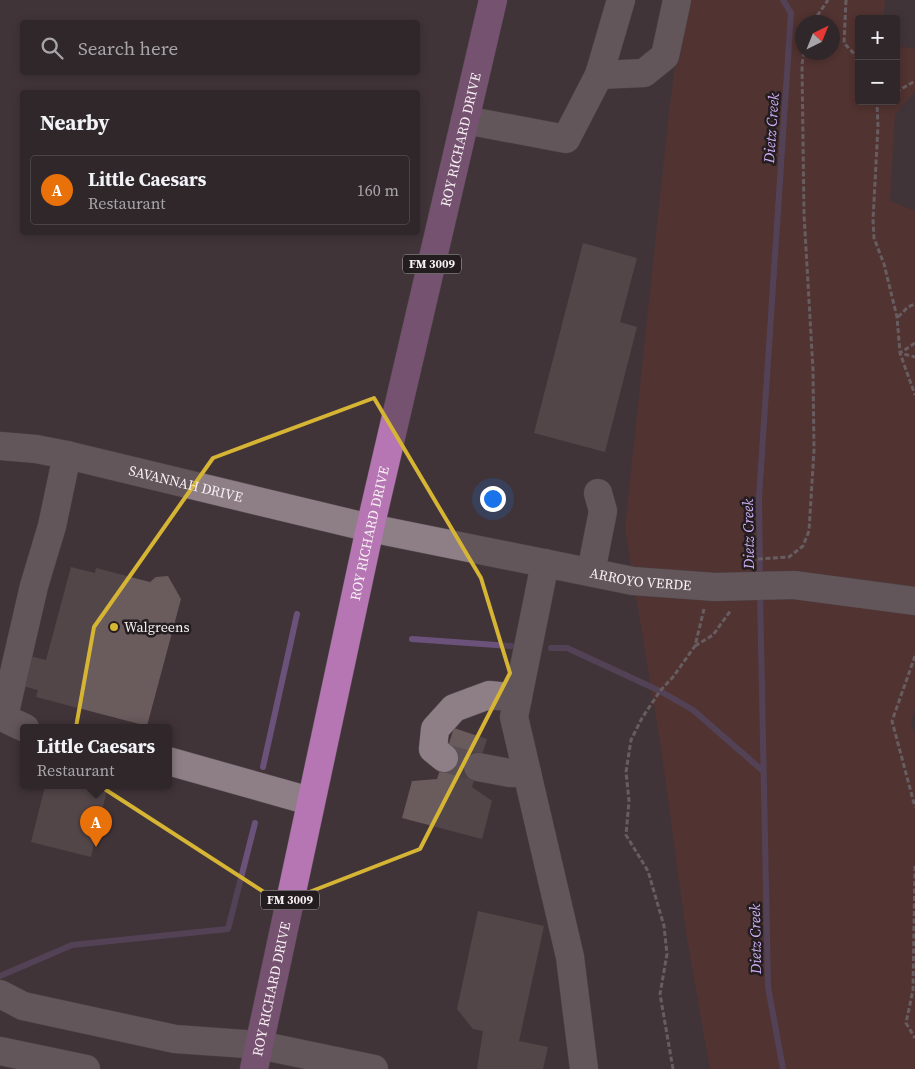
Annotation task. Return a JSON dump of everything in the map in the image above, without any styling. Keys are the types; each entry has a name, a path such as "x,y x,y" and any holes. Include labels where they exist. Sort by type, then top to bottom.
{"main road":[{"name":"ROY RICHARD DRIVE","path":"257,1057 310,801 370,528 493,0"}],"street":[{"path":"465,120 566,139 599,75 621,0"},
{"path":"599,75 644,73 665,56 676,0"},
{"name":"SAVANNAH DRIVE","path":"0,446 36,449 370,528"},
{"path":"20,726 8,720 5,712 34,586 52,526 67,456"},
{"path":"591,572 603,511 598,493"},
{"name":"ARROYO VERDE","path":"370,528 633,581 716,587 794,584 915,600"},
{"path":"545,563 514,717 570,957 584,1069"},
{"path":"444,758 433,749 435,729 454,708 490,695 518,698"},
{"path":"172,762 310,801"},
{"path":"478,767 510,773 527,773"},
{"path":"0,994 23,1006 257,1057 374,1069"},
{"path":"0,1051 86,1069"}],"path":[{"path":"818,15 828,0"},
{"path":"846,0 844,43 855,55"},
{"path":"803,60 804,214 813,370 814,450 809,531"},
{"path":"900,90 915,81"},
{"path":"878,105 873,220 874,238 884,264 897,317 900,353 915,395"},
{"path":"897,317 908,307 915,304"},
{"path":"900,353 915,343"},
{"path":"900,353 915,357"},
{"path":"673,1069 660,994 667,954 664,926 648,870 626,836 629,800 626,772 632,740 642,718 695,646 706,604 716,587"},
{"path":"915,656 892,721 915,807"},
{"path":"915,866 913,990 906,1023 915,1038"}],"highlighted area":[{"path":"374,398 481,578 510,673 420,849 281,903 69,766 94,627 213,458"}],"shaded area":[{"path":"684,0 885,0 883,15 855,15 855,105 900,105 900,47 915,49 915,92 895,114 890,201 915,211 915,707 911,722 915,735 915,1069 710,1069 687,939 661,748 625,528 669,112"}],"building":[{"path":"583,243 637,258 620,322 637,327 605,452 534,433"},
{"name":"Walgreens","path":"71,567 95,573 96,568 150,582 156,577 168,576 181,599 148,724 139,724 36,697 38,690 22,686 29,656 46,660"},
{"path":"454,728 487,739 472,787 492,801 482,839 402,818 412,781 437,779"},
{"path":"44,789 107,789 91,857 31,842"},
{"path":"478,911 544,926 519,1041 548,1047 543,1069 477,1069 483,1031 473,1029 457,1009"}],"waterway":[{"name":"Dietz Creek","path":"760,580 759,497 791,13 783,0"},
{"name":"Dietz Creek","path":"760,593 768,987 783,1069"},
{"path":"263,767 297,614"},
{"path":"412,639 511,646"},
{"path":"551,648 567,648 660,691 693,710 763,771"},
{"path":"0,976 72,945 228,929 255,823"}],"tunnel":[{"path":"444,758 478,767"}],"place":[{"name":"Walgreens","path":"114,627"},
{"name":"Little Caesars","path":"96,847"}]}
